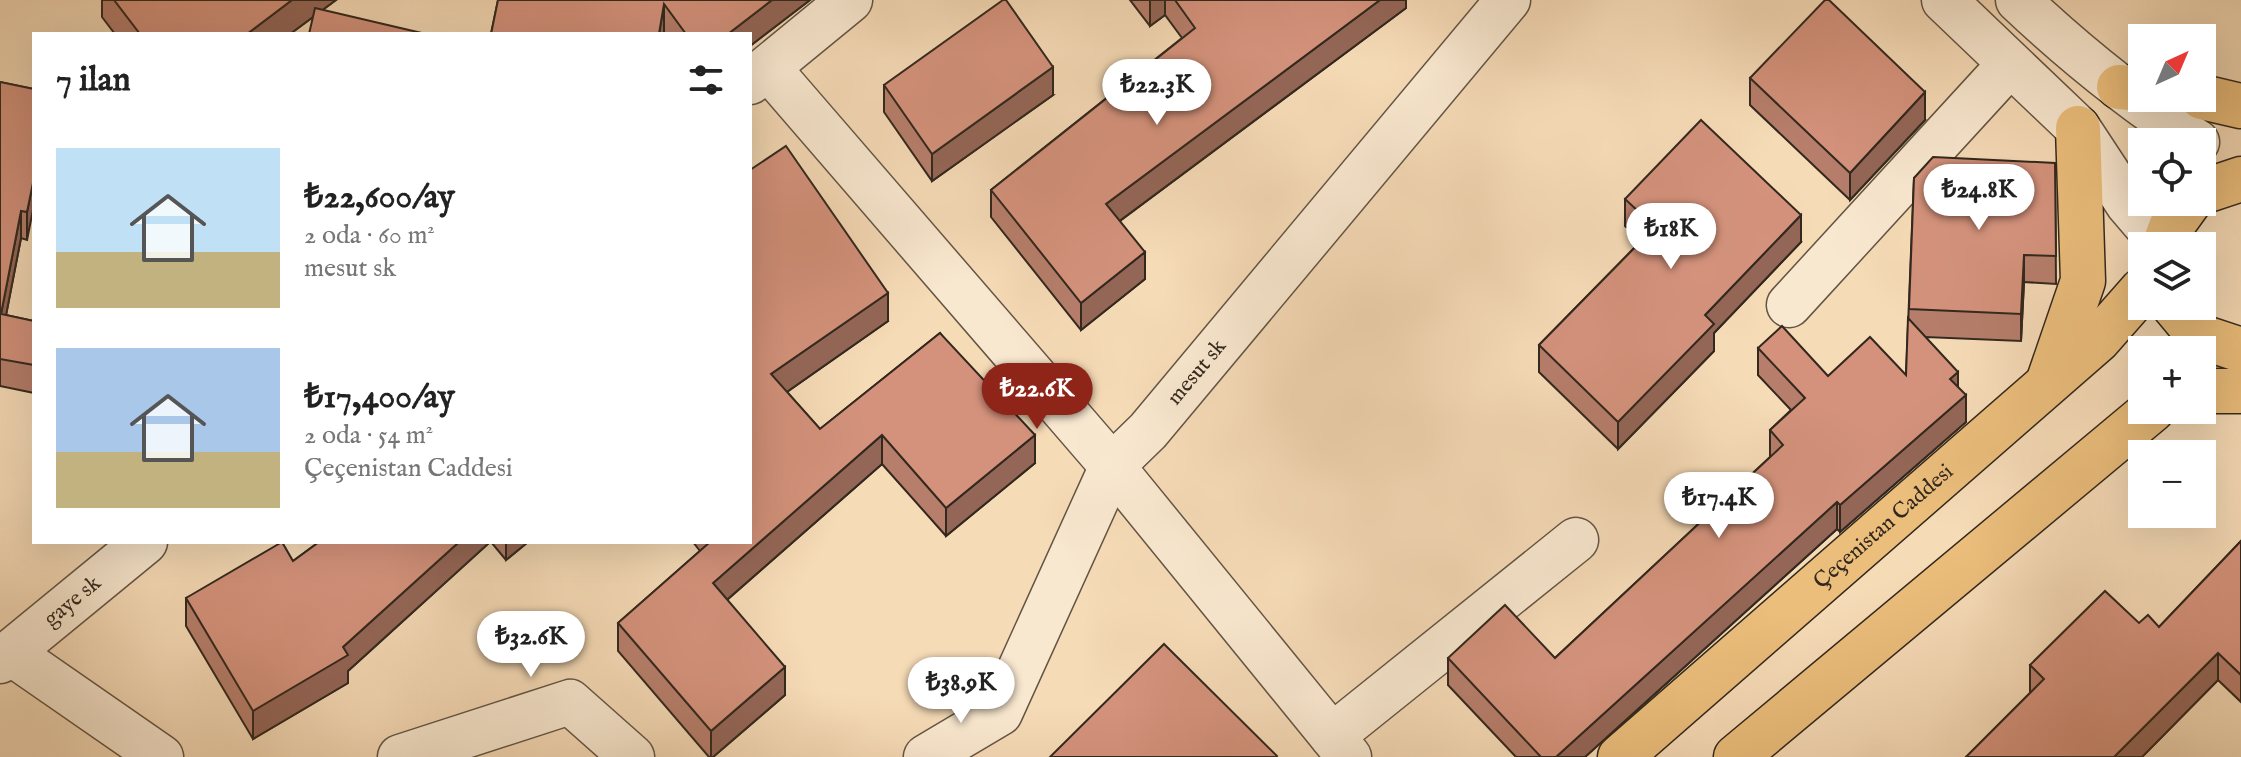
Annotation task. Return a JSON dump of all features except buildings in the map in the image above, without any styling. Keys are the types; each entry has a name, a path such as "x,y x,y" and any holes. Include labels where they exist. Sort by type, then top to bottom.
{"main road":[{"path":"2216,100 2241,106"},
{"path":"2047,385 2083,281 2078,128"},
{"path":"2216,187 2241,179"},
{"name":"Çeçenistan Caddesi","path":"1620,757 2098,340 2128,306"},
{"path":"2186,320 2222,355"},
{"path":"2216,391 2241,391"},
{"path":"1736,757 2139,424"}],"street":[{"path":"850,0 759,75 1112,466 1341,747 1576,540"},
{"name":"mesut sk","path":"987,757 1000,713 1112,466 1148,431 1508,0"},
{"path":"1944,0 2078,128 2128,204 2152,232"},
{"path":"2018,0 2064,44 2128,87"},
{"path":"1789,305 2010,64"},
{"path":"2160,112 2180,128"},
{"path":"2216,155 2241,171"},
{"name":"gaye sk","path":"5,657 143,544"},
{"path":"5,657 161,757"},
{"path":"400,757 570,702 632,757"},
{"path":"926,757 1000,713"}]}
